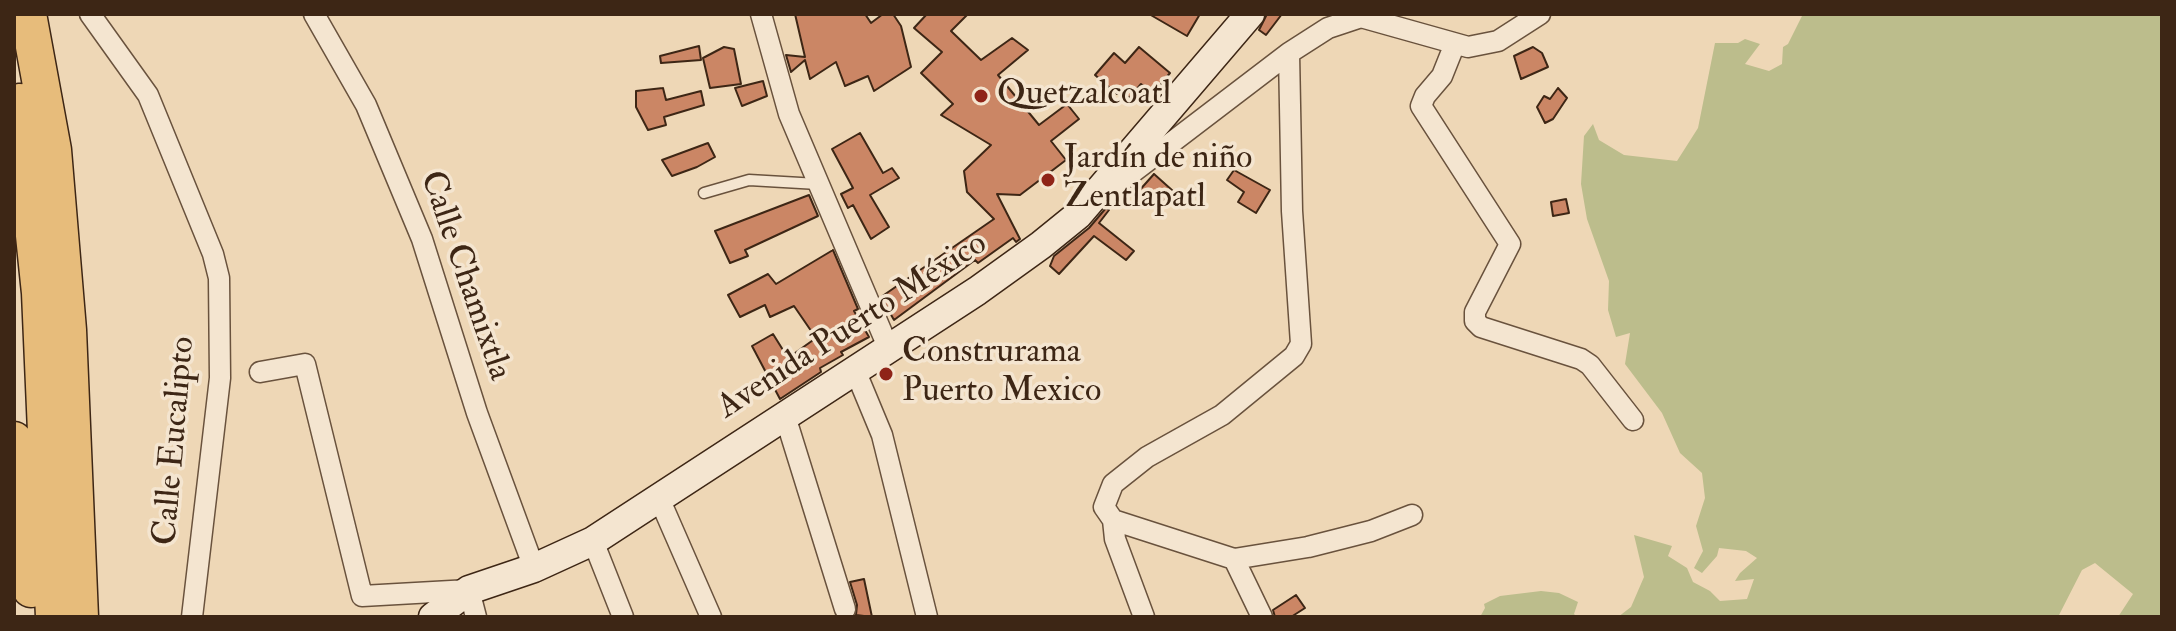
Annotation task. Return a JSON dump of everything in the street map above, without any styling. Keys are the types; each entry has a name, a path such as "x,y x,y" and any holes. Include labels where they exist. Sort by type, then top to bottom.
{"highway":[{"path":"28,14 53,150 68,330 80,617"},
{"path":"14,73 26,141 40,293 54,617"},
{"path":"14,440 36,617"}],"main road":[{"name":"Avenida Puerto México","path":"433,617 473,603 534,568 593,541 977,291 1078,215 1250,14"}],"street":[{"name":"Calle Eucalipto","path":"90,14 148,95 213,254 219,278 220,378 192,617"},
{"name":"Calle Chamixtla","path":"314,14 366,105 422,239 477,413 534,568"},
{"path":"761,14 789,114 888,347"},
{"path":"1078,215 1289,53 1328,28 1361,17 1454,46 1468,47 1498,41 1540,14"},
{"path":"1454,46 1442,76 1425,96 1421,106 1510,244 1475,312 1475,321 1481,327 1581,359 1590,365 1633,420"},
{"path":"1144,617 1115,539 1113,520 1104,507 1106,496 1120,477 1222,415 1294,356 1301,344 1292,211 1289,53"},
{"path":"260,372 305,364 362,596 473,603"},
{"path":"855,370 882,435 927,617"},
{"path":"785,416 845,609"},
{"path":"659,498 711,617"},
{"path":"1113,520 1234,559 1308,547 1371,531 1412,515"},
{"path":"593,541 623,617"},
{"path":"1234,559 1262,617"}],"lane":[{"path":"704,193 749,180 818,184"}],"green space":[{"path":"1803,14 2162,14 2162,617 2118,617 2133,594 2095,563 2082,570 2058,617 1618,617 1631,607 1644,577 1634,535 1672,546 1668,556 1687,568 1693,582 1710,591 1720,601 1747,599 1754,579 1735,581 1757,558 1746,551 1719,548 1717,556 1702,573 1694,568 1703,551 1696,526 1705,498 1702,473 1680,453 1662,413 1625,364 1630,333 1616,337 1608,310 1609,281 1587,219 1581,184 1584,136 1593,124 1599,140 1624,155 1677,161 1698,128 1715,43 1738,43 1745,39 1760,44 1745,64 1769,71 1782,64 1783,47 1788,44"},
{"path":"1541,591 1559,593 1578,602 1574,614 1577,617 1480,617 1484,604 1500,596"}],"building":[{"path":"795,14 865,14 871,23 883,14 893,14 901,26 911,67 874,91 868,76 845,86 836,62 810,79 805,60 791,72 786,55 805,57"},
{"path":"927,14 968,14 951,31 981,60 1012,38 1028,50 998,75 1039,125 1067,104 1079,119 1051,141 1066,160 1020,195 997,194 1020,239 1016,242 1013,238 978,263 975,260 894,320 881,297 994,219 967,192 964,171 991,145 941,115 953,104 921,73 942,52 914,28"},
{"path":"1149,14 1200,14 1187,36"},
{"path":"1267,14 1282,14 1266,35 1259,30"},
{"path":"699,46 701,60 661,63 660,56"},
{"path":"724,47 734,49 741,84 710,88 703,58"},
{"path":"1139,47 1170,73 1153,93 1141,84 1129,98 1121,90 1117,94 1095,75 1114,53 1125,63"},
{"path":"1533,47 1542,53 1548,67 1521,79 1514,56"},
{"path":"763,81 767,96 742,106 735,88"},
{"path":"663,88 666,100 701,91 704,105 664,117 666,125 648,130 636,107 636,91"},
{"path":"1558,88 1567,98 1553,119 1545,123 1537,107 1544,96 1550,99"},
{"path":"860,133 883,173 892,168 899,178 870,195 889,227 871,239 853,205 848,208 841,194 853,188 832,149"},
{"path":"708,143 715,157 697,167 672,176 662,160"},
{"path":"1234,170 1270,190 1256,213 1238,202 1244,192 1227,180"},
{"path":"1154,174 1173,191 1157,209 1138,192"},
{"path":"809,195 818,216 745,250 748,256 730,263 715,231"},
{"path":"1566,199 1569,213 1553,216 1551,202"},
{"path":"1106,208 1109,210 1099,223 1134,251 1126,260 1094,236 1059,274 1050,266 1054,256 1089,228"},
{"path":"833,250 858,309 854,311 869,337 841,352 843,355 820,368 821,372 780,399 752,346 773,334 788,358 816,338 794,306 770,317 765,305 740,317 728,295 768,274 776,284"},
{"path":"864,579 872,617 856,615 857,605 850,582"},
{"path":"1296,595 1305,608 1291,617 1275,617 1273,610"}],"place":[{"name":"Quetzalcoatl","path":"981,96"},
{"name":"Jardín de niño Zentlapatl","path":"1048,180"},
{"name":"Construrama Puerto Mexico","path":"886,374"}]}
